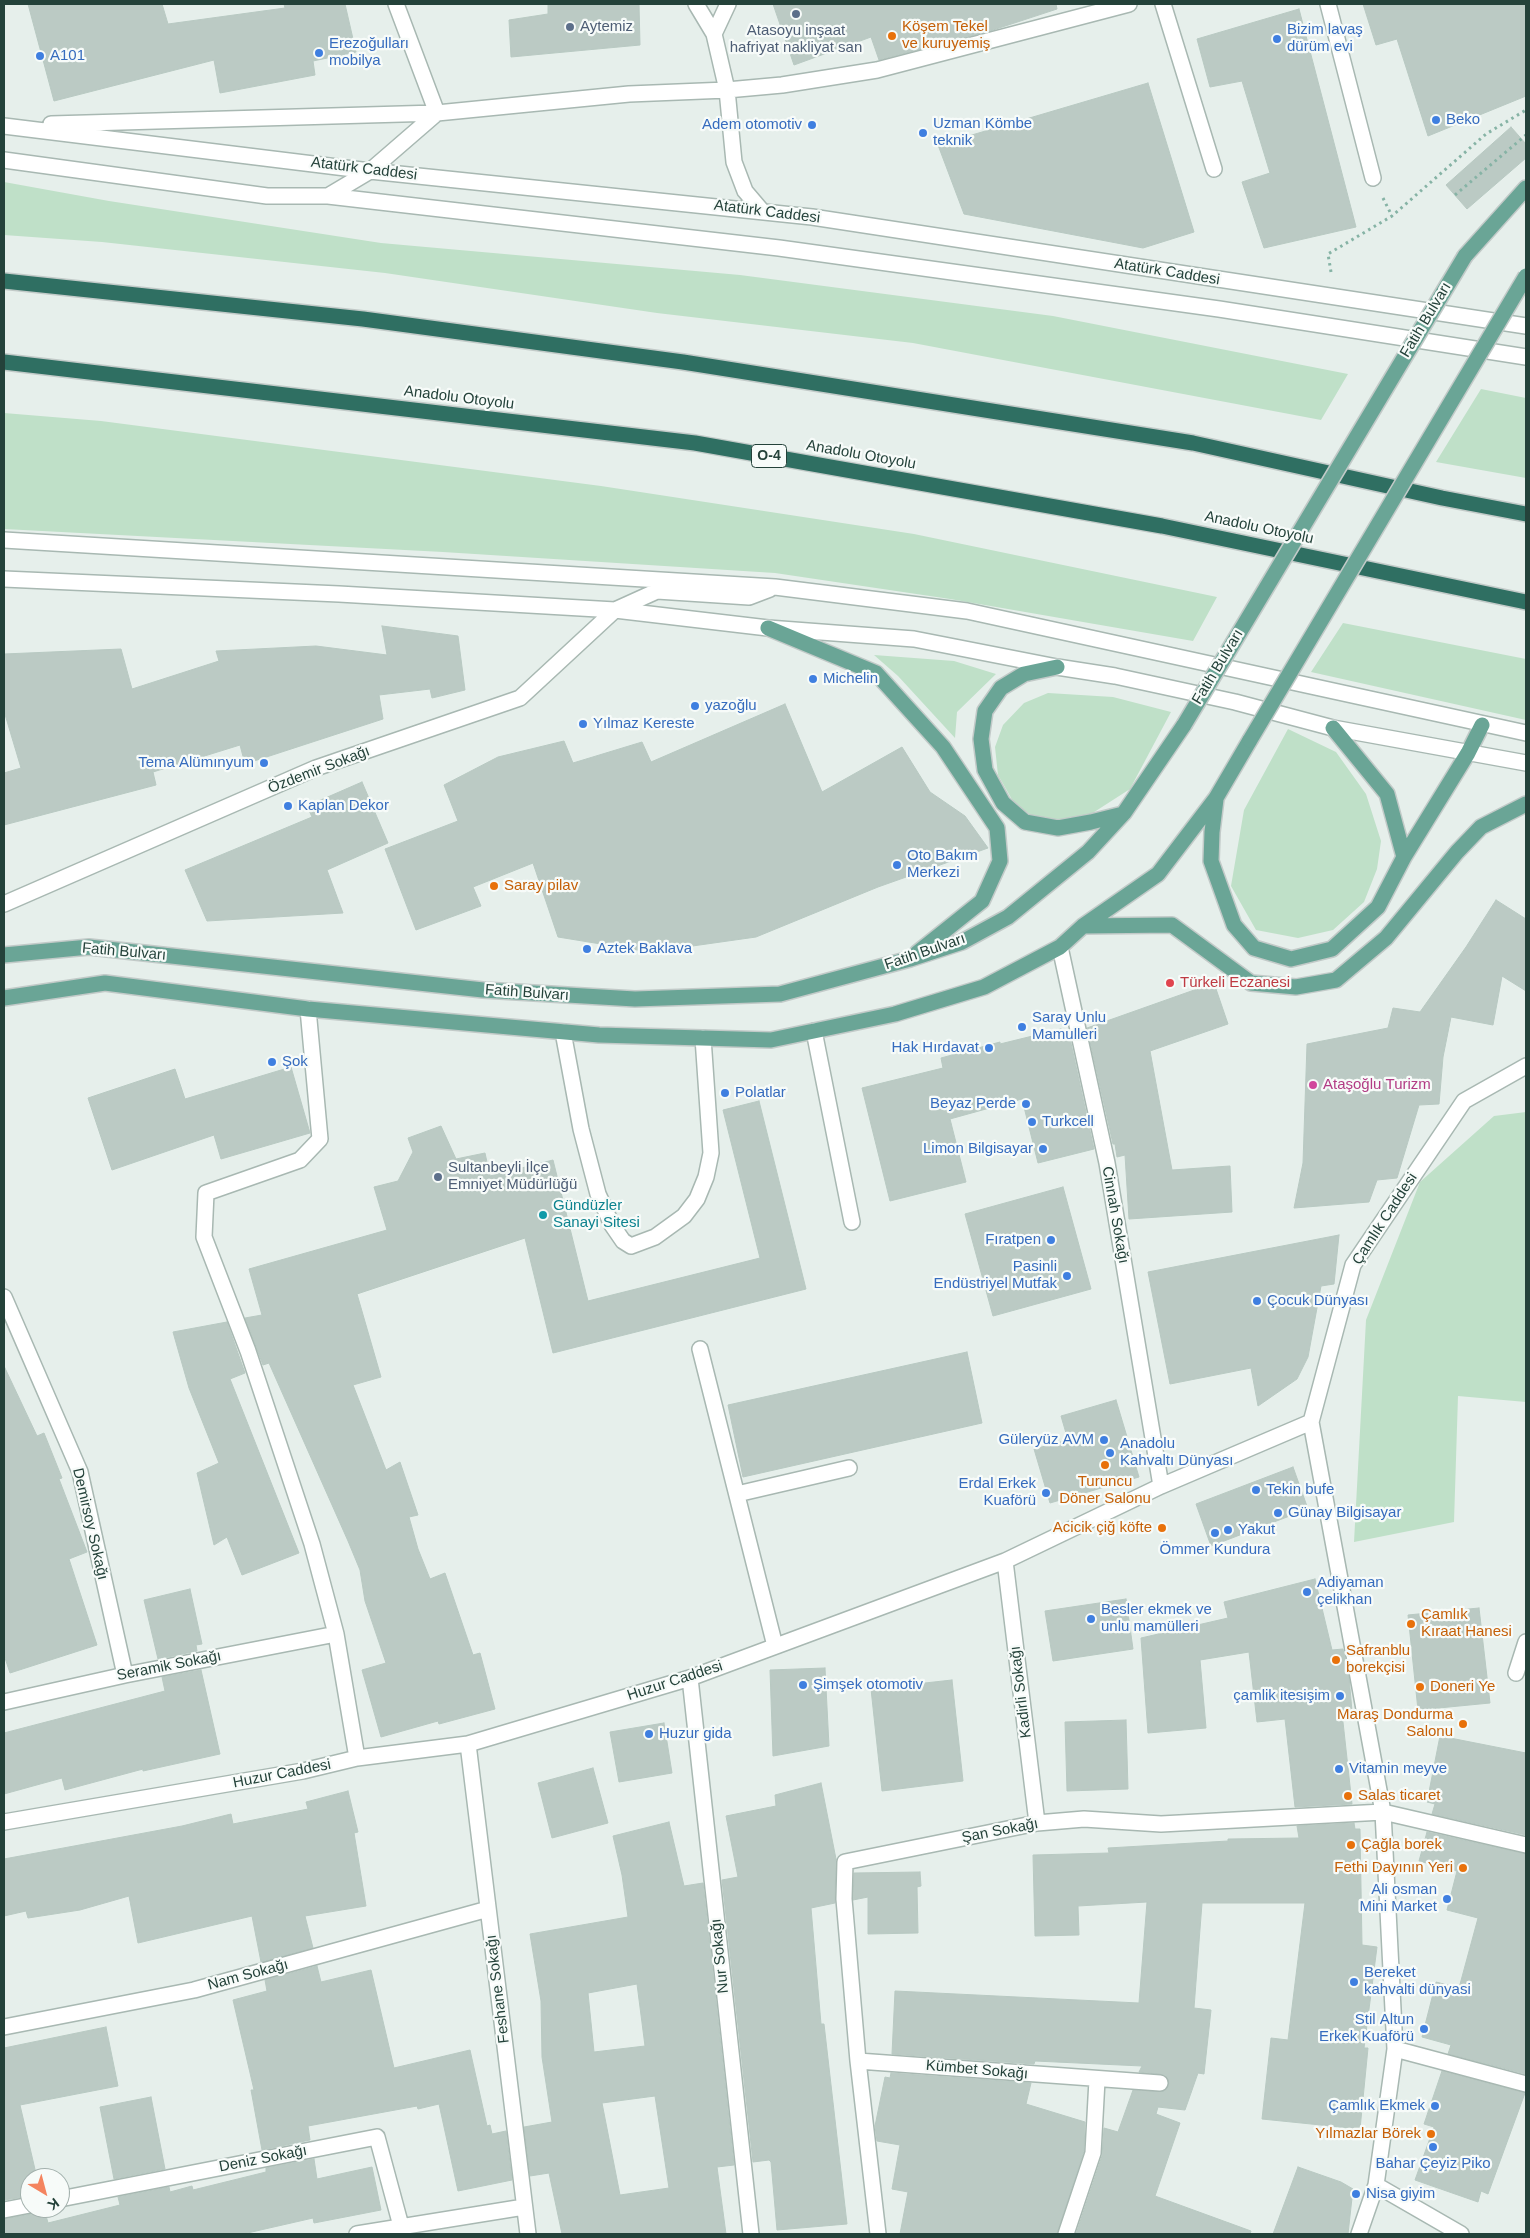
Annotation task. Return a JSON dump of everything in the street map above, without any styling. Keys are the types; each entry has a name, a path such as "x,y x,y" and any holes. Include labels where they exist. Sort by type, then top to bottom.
{"highway":[{"path":"4,281 363,319 693,364 1193,443 1442,498 1526,514"},
{"name":"Anadolu Otoyolu","path":"4,362 695,443 1162,526 1526,602"}],"main road":[{"name":"Fatih Bulvarı","path":"4,955 89,947 483,990 636,999 780,994 910,960 962,942 1008,917 1088,852 1124,814 1184,725 1465,256 1526,188"},
{"path":"4,998 105,983 308,1009 563,1032 771,1040 895,1014 984,987 1060,947 1083,926 1158,874 1216,798 1526,276"},
{"path":"768,628 876,674 942,747 997,828 1000,861 982,901 910,960"},
{"path":"1057,667 1024,674 1002,688 985,710 981,739 985,770 1003,803 1025,822 1058,828 1124,814"},
{"path":"1216,798 1211,861 1234,925 1254,948 1291,959 1332,949 1378,906 1404,857 1468,753 1482,725"},
{"path":"1333,728 1387,794 1404,857"},
{"path":"1083,926 1172,925 1251,983 1296,986 1336,980 1386,938 1457,852 1481,827 1526,804"}],"street":[{"path":"396,4 437,113"},
{"path":"696,4 714,34 727,90 734,162 745,191 762,211"},
{"path":"714,34 728,4"},
{"path":"4,125 437,113 629,94 727,90 782,85 877,70 1129,4"},
{"path":"1163,4 1214,169"},
{"path":"1328,4 1373,178"},
{"path":"328,196 370,170 437,113"},
{"name":"Atatürk Caddesi","path":"4,125 370,170 762,211 1526,326"},
{"name":"Atatürk Caddesi","path":"4,160 267,196 328,196 799,251 1219,309 1526,357"},
{"path":"4,540 775,587 967,611 1482,725 1526,733"},
{"path":"4,580 329,594 615,610 768,628 914,639 1057,667 1125,678 1235,702 1333,728 1526,764"},
{"path":"615,610 657,591 749,596 775,587"},
{"name":"Özdemir Sokağı","path":"4,904 316,768 520,698 615,610"},
{"name":"Cinnah Sokağı","path":"1060,947 1107,1163 1161,1486"},
{"path":"308,1009 320,1139 300,1160 206,1193 204,1237 248,1351 312,1544 336,1634 357,1758"},
{"path":"814,1031 852,1222"},
{"path":"563,1032 581,1129 598,1194 612,1225 623,1241 631,1246 655,1237 684,1216 697,1198 706,1177 711,1153 703,1038"},
{"name":"Çamlık Caddesi","path":"1360,2234 1376,2184 1395,2049 1383,1812 1311,1422 1353,1265 1464,1101 1526,1066"},
{"name":"Demirsoy Sokağı","path":"4,1297 80,1472 125,1675"},
{"path":"700,1349 775,1646"},
{"name":"Huzur Caddesi","path":"4,1822 303,1771 357,1758 468,1744 690,1678 1005,1560 1161,1486 1311,1422"},
{"path":"737,1494 849,1468"},
{"name":"Kadirli Sokağı","path":"1005,1560 1037,1823"},
{"name":"Seramik Sokağı","path":"4,1702 125,1675 336,1634"},
{"path":"1516,1674 1526,1642"},
{"name":"Nur Sokağı","path":"690,1678 751,2234"},
{"name":"Feshane Sokağı","path":"468,1744 528,2234"},
{"name":"Şan Sokağı","path":"878,2234 858,2061 844,1899 845,1862 1037,1823 1084,1819 1161,1824 1383,1812 1526,1845"},
{"name":"Nam Sokağı","path":"4,2027 194,1990 488,1909"},
{"path":"1395,2049 1526,2084"},
{"name":"Kümbet Sokağı","path":"858,2061 1097,2080 1160,2083"},
{"path":"1066,2234 1093,2153 1097,2080"},
{"name":"Deniz Sokağı","path":"70,2197 377,2137 401,2226"},
{"path":"1376,2184 1461,2234"},
{"path":"4,2210 20,2207"},
{"path":"357,2234 524,2207"}],"path":[{"path":"1328,254 1392,216 1486,134 1526,110"},
{"path":"1455,195 1526,135"}],"green space":[{"path":"4,182 109,201 381,243 740,275 1053,316 1348,374 1321,420 913,343 657,313 385,273 102,242 4,235"},
{"path":"1481,389 1526,398 1526,478 1436,462"},
{"path":"4,413 101,421 601,486 914,534 1217,597 1193,641 950,599 775,573 443,552 4,529"},
{"path":"1343,623 1526,659 1526,720 1311,672"},
{"path":"874,655 954,661 996,674 957,712 955,738 898,676"},
{"path":"1048,693 1113,697 1171,712 1130,789 1088,816 1042,823 1014,803 998,775 995,747 1003,725 1024,703"},
{"path":"1288,729 1336,752 1366,794 1381,841 1377,869 1364,902 1333,930 1298,938 1256,930 1231,886 1244,810"},
{"path":"1526,1112 1526,1402 1458,1396 1454,1522 1354,1542 1366,1320 1420,1182 1494,1116"}],"building":[{"path":"28,4 162,4 168,24 285,8 284,4 345,4 356,52 313,61 315,75 220,93 214,60 54,101"},
{"path":"548,4 639,4 640,45 511,57 509,20 548,14"},
{"path":"773,4 1056,4 1057,9 993,30 879,60 871,37 794,65"},
{"path":"1363,4 1526,4 1526,96 1428,136 1397,39 1376,45"},
{"path":"1299,9 1356,227 1264,248 1242,182 1270,173 1242,81 1210,87 1197,39"},
{"path":"1148,83 1194,232 1143,248 964,214 938,145"},
{"path":"1511,127 1526,144 1526,158 1467,209 1446,185"},
{"path":"382,626 458,636 465,690 432,698 430,689 379,695 383,719 245,764 240,745 153,772 156,785 4,825 4,773 21,768 4,711 4,654 121,649 132,689 219,661 216,651 316,646 387,655"},
{"path":"785,704 822,792 902,747 930,792 965,816 988,848 878,887 756,937 650,952 558,937 533,863 473,887 481,906 416,930 385,849 458,821 444,785 498,757 564,741 573,763 642,742 651,762"},
{"path":"362,782 388,843 327,870 343,913 207,921 185,870 312,817 307,806"},
{"path":"1496,900 1526,919 1526,991 1502,976 1493,1025 1451,1017 1443,1057 1439,1104 1419,1105 1397,1178 1377,1180 1369,1202 1294,1208 1303,1163 1307,1044 1388,1028 1393,1008 1420,1012 1466,947"},
{"path":"1214,983 1228,1024 1150,1051 1172,1170 1230,1166 1232,1212 1129,1219 1125,1155 1117,1157 1115,1144 1113,1144 1087,1028"},
{"path":"1061,1029 1063,1036 1069,1034 1094,1149 1038,1163 1022,1099 950,1119 966,1182 890,1201 862,1088 943,1068 941,1058 1000,1042 1000,1044"},
{"path":"291,1067 310,1133 221,1159 214,1135 112,1170 88,1098 175,1069 185,1099"},
{"path":"759,1101 806,1289 553,1353 525,1238 357,1294 381,1377 353,1385 386,1470 400,1462 418,1515 409,1517 418,1549 430,1579 445,1573 473,1655 480,1653 495,1709 439,1724 438,1721 381,1737 362,1670 386,1663 365,1601 360,1570 269,1363 263,1365 245,1318 262,1315 249,1269 387,1230 374,1187 398,1181 413,1152 408,1138 441,1126 456,1159 485,1153 490,1176 553,1160 588,1301 760,1258 723,1110"},
{"path":"1063,1187 1091,1289 993,1316 965,1214"},
{"path":"1339,1235 1334,1284 1321,1286 1308,1357 1297,1379 1258,1406 1251,1368 1170,1384 1148,1272"},
{"path":"227,1322 245,1373 230,1379 299,1553 242,1575 227,1537 214,1545 197,1473 219,1463 189,1388 173,1332"},
{"path":"967,1352 982,1423 743,1477 728,1405"},
{"path":"4,1366 37,1436 44,1433 62,1478 59,1479 87,1552 69,1559 97,1645 10,1673 4,1655"},
{"path":"1116,1400 1139,1477 1050,1503 1034,1449 1068,1440 1061,1416"},
{"path":"1293,1467 1308,1509 1211,1546 1196,1504"},
{"path":"1315,1579 1332,1650 1343,1649 1349,1677 1352,1711 1342,1713 1352,1804 1295,1807 1285,1719 1257,1722 1249,1652 1200,1660 1206,1728 1148,1733 1141,1638 1228,1618 1224,1602"},
{"path":"190,1589 202,1644 196,1645 197,1651 158,1659 144,1600"},
{"path":"1126,1599 1133,1649 1053,1661 1045,1611"},
{"path":"1479,1608 1490,1703 1418,1710 1408,1615"},
{"path":"825,1668 829,1746 773,1756 770,1670"},
{"path":"201,1670 220,1754 143,1771 143,1769 65,1790 62,1778 4,1794 4,1733 165,1691 162,1677"},
{"path":"952,1680 963,1781 882,1791 871,1689"},
{"path":"1126,1720 1128,1789 1067,1791 1065,1722"},
{"path":"664,1723 672,1773 619,1782 610,1732"},
{"path":"1440,1736 1526,1753 1526,1835 1432,1814 1435,1804 1427,1802"},
{"path":"593,1768 608,1823 552,1838 538,1783"},
{"path":"821,1783 836,1859 835,1903 811,1908 821,2024 824,2024 847,2224 777,2230 771,2162 769,2160 753,2162 722,1880 738,1877 726,1816 776,1806 775,1795"},
{"path":"348,1791 358,1832 354,1833 366,1906 305,1916 313,1948 261,1962 252,1916 138,1943 129,1896 80,1910 28,1918 26,1911 4,1916 4,1859 182,1826 231,1814 233,1824 308,1809 306,1802"},
{"path":"669,1822 684,1886 703,1883 734,2165 717,2167 726,2234 562,2234 549,2173 530,2176 524,2127 552,2122 542,2057 541,2001 530,1934 628,1917 622,1875 613,1836","holes":["637,1984 645,2046 594,2052 588,1993","655,2096 669,2188 620,2195 602,2103"]},
{"path":"1354,1823 1355,1829 1360,1829 1362,1945 1377,1947 1364,2048 1368,2048 1360,2129 1262,2119 1271,2038 1288,2040 1305,1903 1202,1903 1194,2008 1211,2010 1204,2074 1198,2073 1185,2110 1158,2107 1156,2114 1180,2123 1155,2196 1251,2231 1250,2234 1076,2234 1102,2156 1104,2128 1118,2132 1133,2090 1164,2091 1169,2083 1165,2075 1139,2072 1142,2066 1035,2061 1034,2064 892,2054 895,1991 1139,2003 1147,1902 1078,1906 1079,1935 1035,1936 1033,1855 1109,1853 1108,1848 1228,1841 1228,1839 1299,1838 1297,1826"},
{"path":"1427,1832 1526,1854 1526,2074 1448,2054 1451,2045 1422,2037 1436,1982 1459,1988 1478,1918 1447,1910 1457,1871 1419,1861"},
{"path":"920,1872 921,1886 917,1887 918,1933 868,1934 868,1897 853,1900 854,1873"},
{"path":"317,1966 321,1982 371,1970 394,2068 470,2050 487,2126 490,2125 492,2134 506,2131 512,2180 458,2191 439,2104 418,2109 417,2106 308,2126 310,2140 262,2150 251,2090 254,2090 233,2000 267,1991 265,1980"},
{"path":"106,2027 118,2086 20,2105 35,2168 20,2168 20,2198 4,2200 4,2048"},
{"path":"1442,2071 1525,2093 1488,2194 1481,2191 1478,2202 1415,2180 1434,2127 1424,2124"},
{"path":"891,2073 1031,2083 1026,2104 1085,2122 1084,2151 1057,2234 900,2234 908,2192 892,2189 900,2145 877,2141 875,2126 885,2077 890,2078"},
{"path":"151,2097 165,2169 114,2179 100,2107"},
{"path":"314,2159 317,2179 372,2167 381,2210 314,2223 313,2218 243,2234 4,2234 4,2219 20,2216 20,2218 47,2218 48,2223 120,2205 118,2197 169,2187 170,2192 192,2186 193,2190 266,2172 266,2168"},
{"path":"1298,2167 1341,2182 1353,2189 1348,2234 1273,2234"}],"place":[{"name":"Atasoyu inşaat hafriyat nakliyat san","path":"796,14"},
{"name":"Aytemiz","path":"570,27"},
{"name":"Köşem Tekel ve kuruyemiş","path":"892,36"},
{"name":"Bizim lavaş dürüm evi","path":"1277,39"},
{"name":"Erezoğulları mobilya","path":"319,53"},
{"name":"A101","path":"40,56"},
{"name":"Beko","path":"1436,120"},
{"name":"Adem otomotiv","path":"812,125"},
{"name":"Uzman Kömbe teknik","path":"923,133"},
{"name":"Michelin","path":"813,679"},
{"name":"yazoğlu","path":"695,706"},
{"name":"Yılmaz Kereste","path":"583,724"},
{"name":"Tema Alümınyum","path":"264,763"},
{"name":"Kaplan Dekor","path":"288,806"},
{"name":"Oto Bakım Merkezi","path":"897,865"},
{"name":"Saray pilav","path":"494,886"},
{"name":"Aztek Baklava","path":"587,949"},
{"name":"Türkeli Eczanesi","path":"1170,983"},
{"name":"Saray Unlu Mamulleri","path":"1022,1027"},
{"name":"Hak Hırdavat","path":"989,1048"},
{"name":"Şok","path":"272,1062"},
{"name":"Ataşoğlu Turizm","path":"1313,1085"},
{"name":"Polatlar","path":"725,1093"},
{"name":"Beyaz Perde","path":"1026,1104"},
{"name":"Turkcell","path":"1032,1122"},
{"name":"Limon Bilgisayar","path":"1043,1149"},
{"name":"Sultanbeyli İlçe Emniyet Müdürlüğü","path":"438,1177"},
{"name":"Gündüzler Sanayi Sitesi","path":"543,1215"},
{"name":"Fıratpen","path":"1051,1240"},
{"name":"Pasinli Endüstriyel Mutfak","path":"1067,1276"},
{"name":"Çocuk Dünyası","path":"1257,1301"},
{"name":"Güleryüz AVM","path":"1104,1440"},
{"name":"Anadolu Kahvaltı Dünyası","path":"1110,1453"},
{"name":"Turuncu Döner Salonu","path":"1105,1465"},
{"name":"Tekin bufe","path":"1256,1490"},
{"name":"Erdal Erkek Kuaförü","path":"1046,1493"},
{"name":"Günay Bilgisayar","path":"1278,1513"},
{"name":"Acicik çiğ köfte","path":"1162,1528"},
{"name":"Yakut","path":"1228,1530"},
{"name":"Ömmer Kundura","path":"1215,1533"},
{"name":"Adiyaman çelikhan","path":"1307,1592"},
{"name":"Besler ekmek ve unlu mamülleri","path":"1091,1619"},
{"name":"Çamlık Kıraat Hanesi","path":"1411,1624"},
{"name":"Safranblu borekçisi","path":"1336,1660"},
{"name":"Şimşek otomotiv","path":"803,1685"},
{"name":"Doneri Ye","path":"1420,1687"},
{"name":"çamlik itesişim","path":"1340,1696"},
{"name":"Maraş Dondurma Salonu","path":"1463,1724"},
{"name":"Huzur gida","path":"649,1734"},
{"name":"Vitamin meyve","path":"1339,1769"},
{"name":"Salas ticaret","path":"1348,1796"},
{"name":"Çağla borek","path":"1351,1845"},
{"name":"Fethi Dayının Yeri","path":"1463,1868"},
{"name":"Ali osman Mini Market","path":"1447,1899"},
{"name":"Bereket kahvalti dünyasi","path":"1354,1982"},
{"name":"Stil Altun Erkek Kuaförü","path":"1424,2029"},
{"name":"Çamlık Ekmek","path":"1435,2106"},
{"name":"Yılmazlar Börek","path":"1431,2134"},
{"name":"Bahar Çeyiz Piko","path":"1433,2147"},
{"name":"Nisa giyim","path":"1356,2194"}]}
